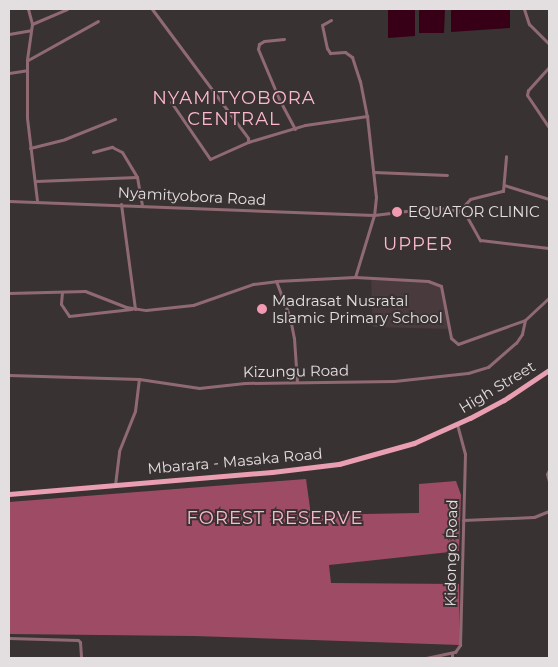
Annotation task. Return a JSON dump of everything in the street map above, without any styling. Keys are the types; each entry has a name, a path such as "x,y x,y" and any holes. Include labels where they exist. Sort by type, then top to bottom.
{"main road":[{"name":"High Street","path":"457,424 504,400 549,370"},
{"name":"Mbarara - Masaka Road","path":"9,494 272,472 339,464 414,443 457,424"}],"street":[{"path":"28,9 32,24 27,60 27,118 37,201"},
{"path":"32,24 67,9"},
{"path":"152,9 243,131 248,142"},
{"path":"524,9 529,24 549,44"},
{"path":"331,20 322,25 327,48 330,53 346,52 352,57 360,82 367,116 374,172 376,197 374,215 355,277"},
{"path":"27,60 98,21"},
{"path":"9,34 31,30"},
{"path":"284,39 261,42 258,49 279,99 294,128"},
{"path":"549,68 528,90 527,95 549,128"},
{"path":"9,73 27,70"},
{"path":"171,102 210,159 248,142 294,128 323,121 367,116"},
{"path":"30,148 65,138 115,119"},
{"path":"93,152 108,148 116,149 128,160 137,177 142,205"},
{"path":"506,156 504,185 500,193 470,199 459,211 466,215 477,237 486,241 549,248"},
{"path":"374,172 447,175"},
{"path":"36,181 137,177"},
{"path":"504,185 549,199"},
{"name":"Nyamityobora Road","path":"9,201 374,215 431,208 459,211"},
{"path":"121,204 135,309"},
{"path":"62,292 61,304 70,316 193,305 237,288 276,281 355,277 428,281 441,286 451,338 458,344 525,320"},
{"path":"276,281 290,318 294,338 297,382"},
{"path":"9,293 85,292 135,309"},
{"name":"Kizungu Road","path":"9,375 139,379 199,388 245,383 394,381 480,371 518,341 524,330 525,320 549,298"},
{"path":"115,485 119,451 135,411 139,379"},
{"name":"Kidongo Road","path":"452,653 456,652 460,645 465,454 457,424"},
{"path":"549,470 547,474 549,481"},
{"path":"463,520 534,517 549,510"},
{"path":"9,638 78,640 80,642 81,658"},
{"path":"426,658 452,653 452,658"}],"shaded area":[{"path":"388,9 415,9 415,36 388,38"},
{"path":"419,9 445,9 444,33 419,33"},
{"path":"451,9 510,9 510,28 451,32"},
{"path":"371,278 435,283 441,286 449,329 373,327"},
{"path":"306,479 311,515 419,513 419,484 456,481 461,495 459,551 329,565 331,583 459,584 460,645 194,636 9,634 9,502"}],"place":[{"name":"EQUATOR CLINIC","path":"397,212"},
{"name":"Madrasat Nusratal Islamic Primary School","path":"262,309"}],"district":[{"name":"NYAMITYOBORA CENTRAL","path":"234,109"},
{"name":"UPPER","path":"418,244"},
{"name":"FOREST RESERVE","path":"275,518"}]}
